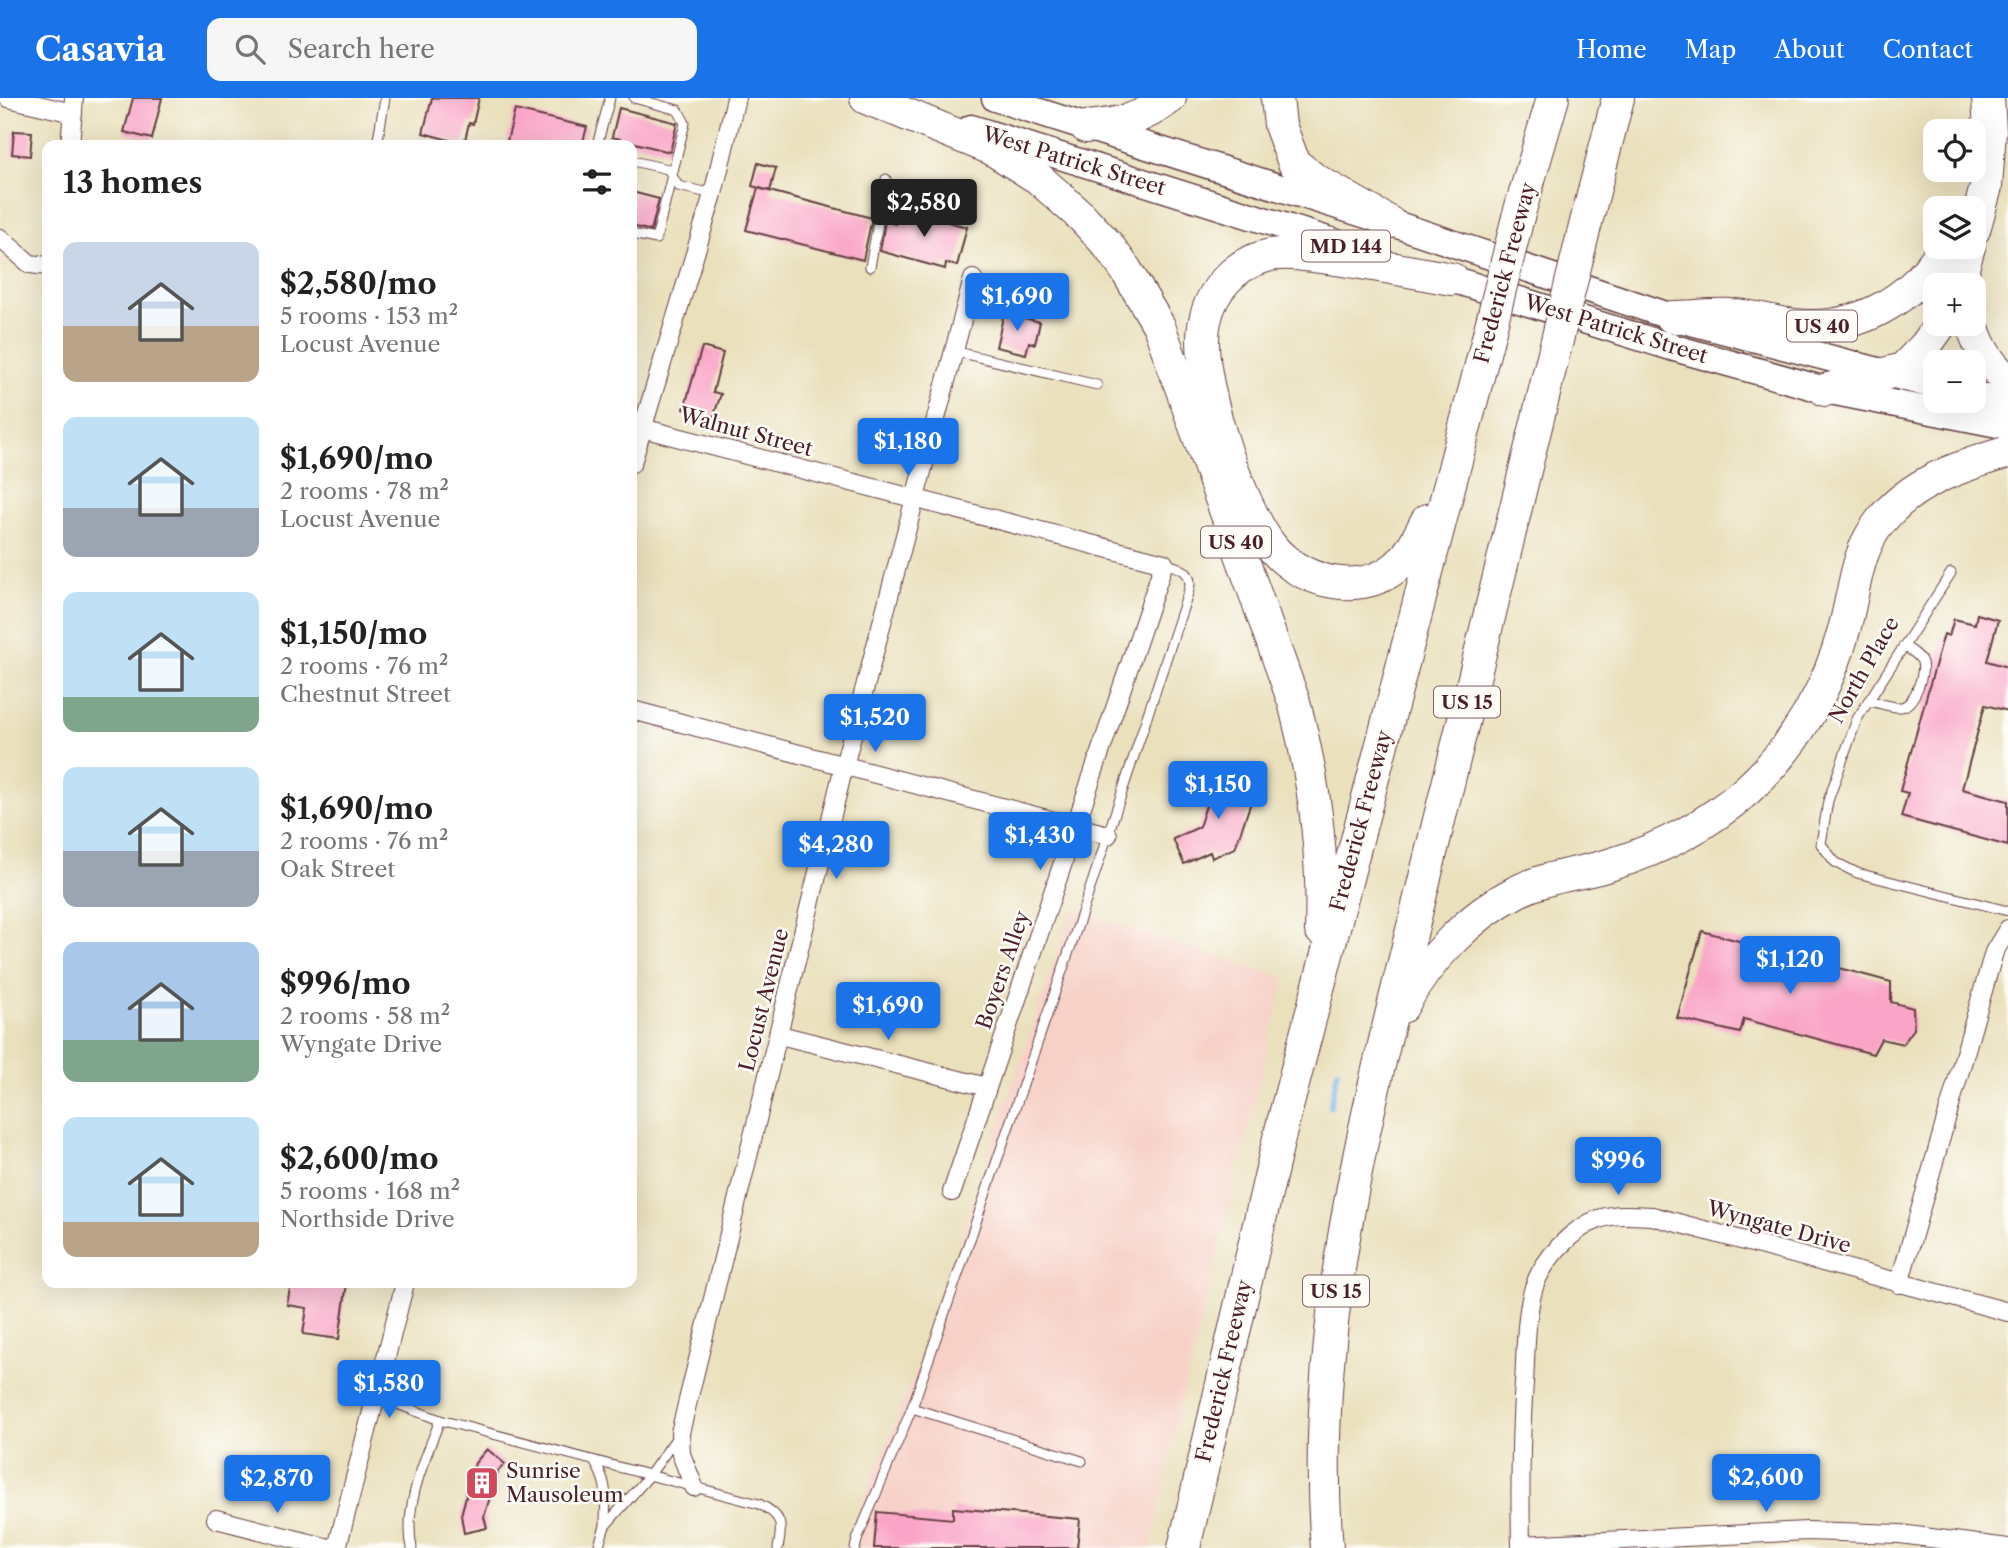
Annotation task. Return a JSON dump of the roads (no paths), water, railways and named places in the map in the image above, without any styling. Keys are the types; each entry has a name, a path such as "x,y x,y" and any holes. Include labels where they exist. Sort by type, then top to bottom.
{"highway":[{"name":"US 40","path":"867,98 992,149 1038,178 1082,216 1107,244 1146,301 1159,326 1294,702 1314,793 1319,832 1321,929 1316,971 1279,1138"},
{"path":"1086,127 1116,125 1152,111 1170,98"},
{"path":"1277,98 1282,133 1294,163 1314,179 1389,222"},
{"path":"1973,119 1974,98"},
{"path":"1983,196 1990,131 1988,98"},
{"name":"Frederick Freeway","path":"1184,1548 1279,1138 1518,217 1550,104"},
{"name":"US 15","path":"1327,1548 1326,1418 1334,1307 1355,1172 1385,1039 1617,105"},
{"path":"1451,476 1408,556 1376,580 1355,584 1334,582 1314,577 1292,566 1272,546 1246,500 1217,419 1207,379 1202,336 1212,301 1224,282 1241,266 1264,256 1288,253 1362,262 1452,279"},
{"name":"US 40","path":"1672,317 1733,314 1816,327 1855,320 1880,310 1898,299 1936,260 1960,266"},
{"path":"1825,390 1903,369 1932,336"},
{"path":"1976,336 1989,361 2008,380"},
{"path":"1385,1039 1417,980 1462,931 1491,908 1515,892 1555,876 1610,865 1671,842 1746,791 1790,743 1823,687 1845,628 1861,556 1881,521 1904,497 1933,479 2008,452"}],"main road":[{"name":"West Patrick Street","path":"867,98 1014,141 1671,347 1825,390 2008,426"},
{"name":"West Patrick Street","path":"995,98 1389,222 1672,317 1923,383"},
{"path":"1986,398 2008,403"}],"street":[{"path":"8,98 74,106 71,140"},
{"path":"637,446 719,187 736,98"},
{"path":"0,238 30,264 42,265"},
{"name":"Locust Avenue","path":"694,1487 681,1454 680,1433 844,766 973,279"},
{"name":"Walnut Street","path":"642,428 1164,564"},
{"name":"Boyers Alley","path":"952,1192 1164,564"},
{"path":"637,711 1108,835"},
{"path":"1899,1284 1994,953 2008,929"},
{"path":"780,1035 987,1087"},
{"name":"Wyngate Drive","path":"1521,1547 1523,1405 1529,1311 1534,1287 1545,1264 1579,1230 1599,1219 1625,1215 1652,1216 2008,1312"},
{"path":"337,1548 404,1288"},
{"path":"216,1518 329,1548"},
{"path":"1521,1547 1807,1531 1900,1534 2008,1548"}],"lane":[{"path":"378,140 384,98"},
{"path":"598,140 610,98"},
{"path":"634,98 678,110 685,123 656,239 637,235"},
{"path":"637,162 668,169 678,186 719,187"},
{"path":"870,267 886,179"},
{"path":"953,351 1097,385"},
{"path":"855,1548 912,1408 1108,835 1191,582 1188,574 1180,568 1164,564"},
{"name":"North Place","path":"1951,573 1857,719 1828,801 1821,844 1835,862 1857,873 2008,912"},
{"path":"1868,701 1901,707 1915,698 1923,666 1920,659 1903,646"},
{"path":"376,1396 440,1420 759,1504 777,1515 780,1525 778,1548"},
{"path":"912,1408 1082,1461"},
{"path":"412,1548 412,1506 421,1471 440,1420"},
{"path":"605,1526 649,1476 680,1433"},
{"path":"594,1461 604,1476 606,1487 605,1526 598,1548"}],"waterway":[{"path":"1330,1107 1338,1070"}],"place":[{"name":"Sunrise Mausoleum","path":"482,1483"}]}
